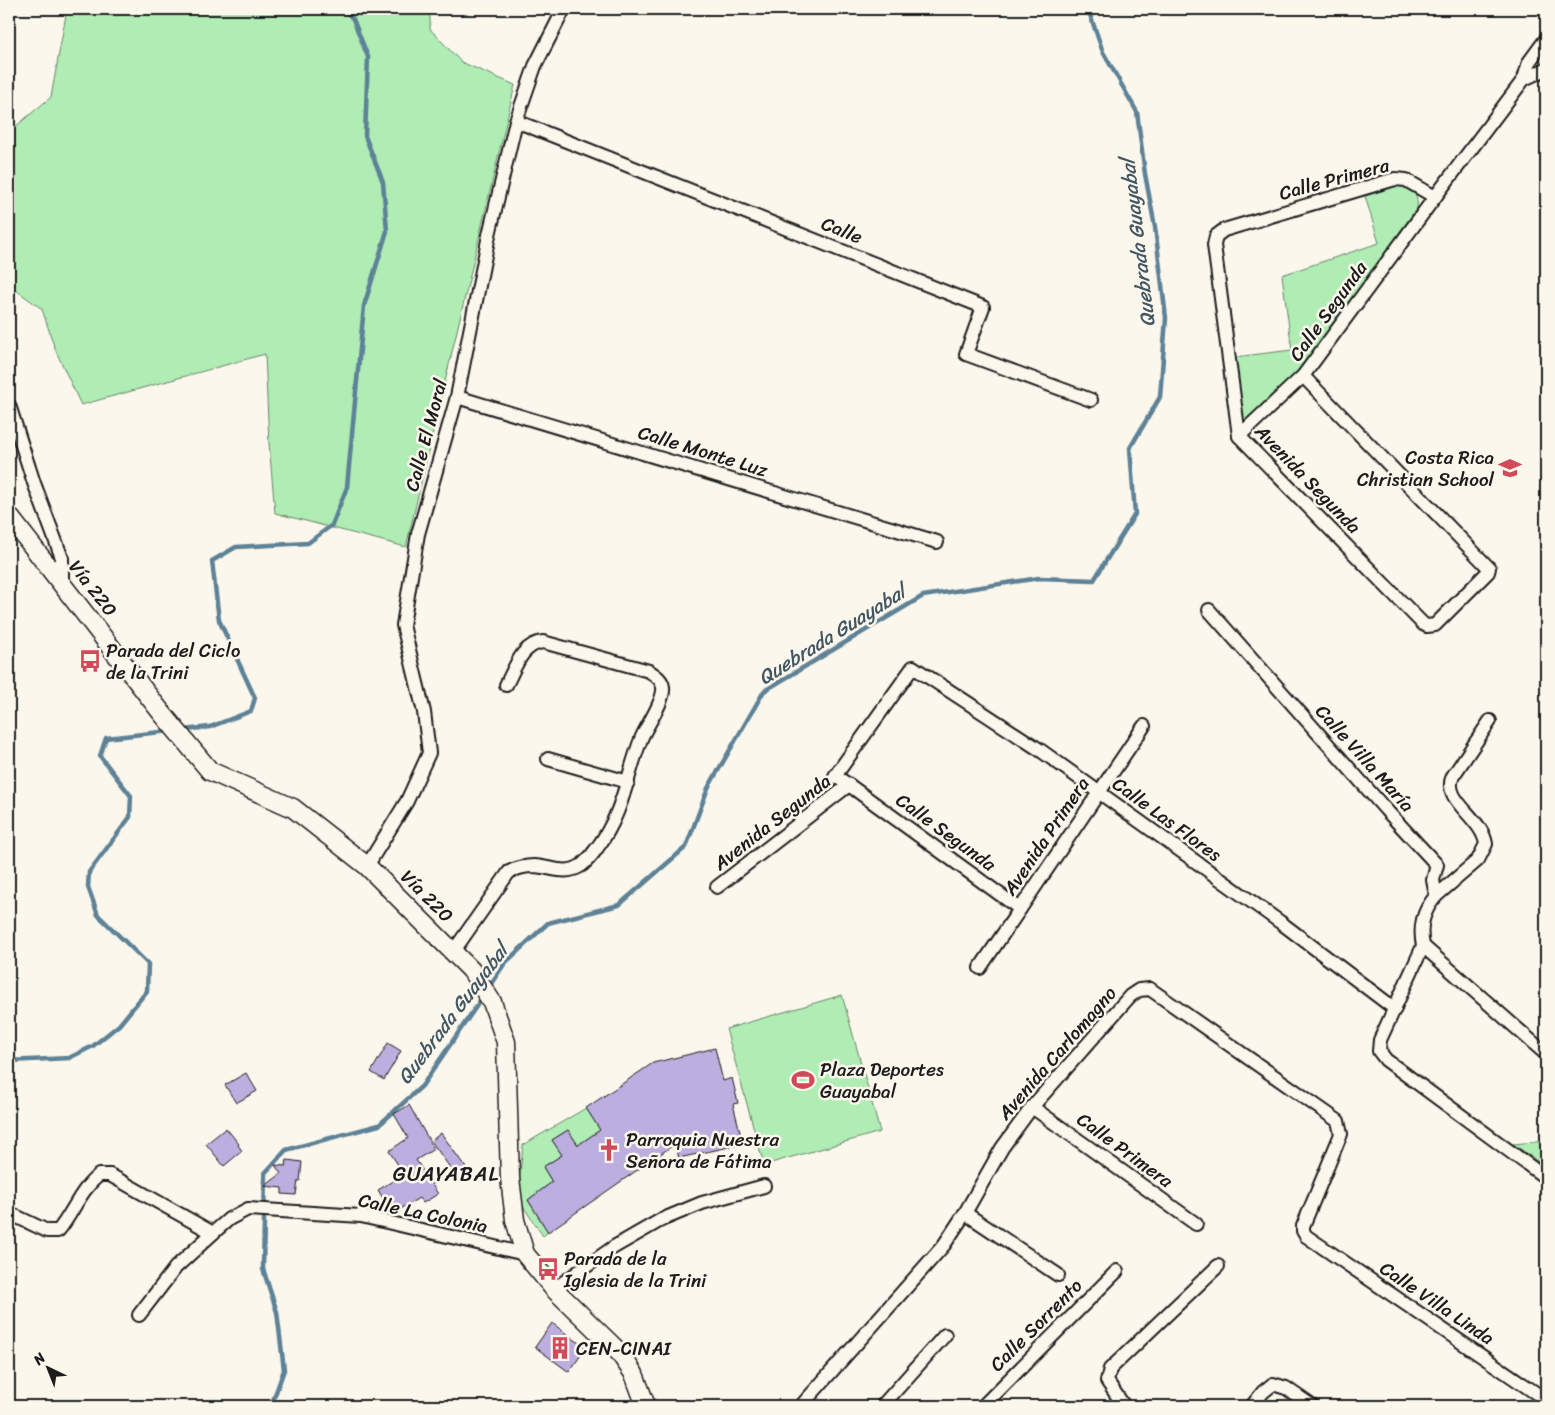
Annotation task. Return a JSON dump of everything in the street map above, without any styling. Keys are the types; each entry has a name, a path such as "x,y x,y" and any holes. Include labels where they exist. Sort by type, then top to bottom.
{"main road":[{"name":"Vía 220","path":"9,516 161,712 210,770 293,808 367,866 471,970 492,1002 506,1042 510,1178 515,1220 525,1254 554,1289 618,1352 634,1374 646,1406"}],"street":[{"name":"Calle El Moral","path":"367,866 407,802 429,754 424,712 403,624 418,534 457,397 489,235 516,121 535,66 564,9"},
{"path":"1435,197 1524,79 1529,62 1546,39"},
{"path":"1524,79 1546,69"},
{"name":"Calle","path":"516,121 983,307 966,354 1091,400"},
{"name":"Calle Primera","path":"1216,236 1224,230 1395,179 1406,180 1435,197"},
{"name":"Calle Segunda","path":"1239,436 1303,376 1435,197"},
{"name":"Avenida Segunda","path":"1216,236 1214,245 1239,436 1423,624 1427,626 1435,624 1488,572 1486,564 1303,376"},
{"name":"Calle Monte Luz","path":"457,397 937,542"},
{"path":"9,405 34,483 62,558 62,582"},
{"name":"Calle Villa María","path":"1210,610 1386,810 1437,865 1433,880 1436,896"},
{"path":"453,952 509,872 518,867 534,866 562,872 572,870 582,865 604,840 617,817 641,738 662,696 663,687 658,677 648,671 543,642 536,642 526,649 506,685"},
{"name":"Avenida Segunda","path":"718,887 849,785 836,776 913,667"},
{"name":"Calle Las Flores","path":"913,667 1040,750 1280,922 1395,1009"},
{"path":"1490,721 1451,781 1453,796 1483,831 1486,844 1478,860 1436,896 1427,907 1420,932 1423,946 1380,1040 1379,1051 1386,1060 1546,1178"},
{"name":"Avenida Primera","path":"980,968 1144,726"},
{"path":"548,759 628,782"},
{"name":"Calle Segunda","path":"849,785 1020,908"},
{"path":"1423,946 1546,1054"},
{"name":"Avenida Carlomagno","path":"801,1406 944,1245 965,1213 1002,1148 1032,1107 1130,996 1139,990 1150,989 1338,1121 1341,1134 1303,1226 1303,1232 1306,1236"},
{"name":"Calle Primera","path":"1032,1107 1196,1224"},
{"path":"9,1214 47,1231 58,1231 88,1183 98,1175 110,1175 213,1233"},
{"path":"554,1289 614,1247 661,1220 702,1203 764,1186"},
{"name":"Calle La Colonia","path":"139,1315 176,1267 229,1219 248,1209 361,1216 525,1254"},
{"path":"965,1213 1058,1276"},
{"name":"Calle Villa Linda","path":"1306,1236 1546,1400"},
{"path":"1124,1406 1107,1381 1110,1369 1218,1266"},
{"name":"Calle Sorrento","path":"983,1406 1116,1270"},
{"path":"882,1406 945,1335"},
{"path":"1252,1406 1262,1392 1273,1384 1286,1388 1312,1406"}],"green space":[{"path":"67,9 430,9 430,29 461,62 515,85 406,547 275,513 269,443 265,354 81,405 55,349 42,309 9,285 9,132 51,97"},
{"path":"1398,185 1407,187 1414,192 1417,199 1417,208 1305,364 1244,422 1235,357 1292,350 1282,275 1379,243 1365,196"},
{"name":"Plaza Deportes Guayabal","path":"842,995 880,1132 764,1165 726,1029"},
{"path":"586,1108 600,1130 578,1145 568,1130 552,1140 562,1155 543,1167 552,1182 528,1200 548,1232 543,1236 520,1202 518,1195 523,1145"},
{"path":"1546,1141 1546,1167 1513,1144"}],"building":[{"path":"388,1043 401,1051 384,1080 371,1072"},
{"path":"715,1048 723,1081 732,1078 738,1103 733,1104 743,1144 679,1158 675,1144 548,1232 528,1200 552,1182 543,1167 562,1155 552,1140 568,1130 578,1145 600,1130 586,1108 653,1063"},
{"path":"246,1073 257,1091 236,1103 225,1085"},
{"path":"409,1105 434,1149 416,1160 438,1194 423,1203 419,1198 399,1210 395,1204 389,1208 378,1190 404,1174 389,1151 408,1138 394,1114"},
{"path":"226,1128 239,1144 242,1151 224,1166 206,1144"},
{"path":"441,1133 466,1168 456,1176 431,1141"},
{"path":"287,1160 302,1162 296,1195 282,1194 282,1188 265,1186 281,1174 275,1165 286,1166"},
{"name":"CEN-CINAI","path":"552,1323 586,1348 569,1372 535,1347"}],"waterway":[{"path":"183,730 210,727 251,711 255,698 219,620 212,561 236,547 308,543 332,525 347,487 364,306 387,231 383,182 365,136 368,57 353,19 344,9"},
{"name":"Quebrada Guayabal","path":"488,988 505,963 548,923 619,905 686,847 708,788 764,691 923,596 1039,578 1094,580 1135,514 1130,448 1160,397 1166,318 1155,227 1145,174 1137,112 1103,52 1088,9"},
{"path":"9,1061 69,1058 93,1046 119,1025 147,991 148,964 98,915 88,887 89,872 130,817 131,796 100,756 106,738 170,731"},
{"name":"Quebrada Guayabal","path":"271,1406 284,1370 277,1312 263,1269 265,1173 286,1150 379,1125 422,1086 484,995"}],"place":[{"name":"Costa Rica Christian School","path":"1510,468"},
{"name":"Parada del Ciclo de la Trini","path":"90,661"},
{"name":"Plaza Deportes Guayabal","path":"803,1080"},
{"name":"Parroquia Nuestra Señora de Fátima","path":"609,1150"},
{"name":"Parada de la Iglesia de la Trini","path":"548,1269"},
{"name":"CEN-CINAI","path":"560,1348"}],"district":[{"name":"GUAYABAL","path":"446,1174"}]}
